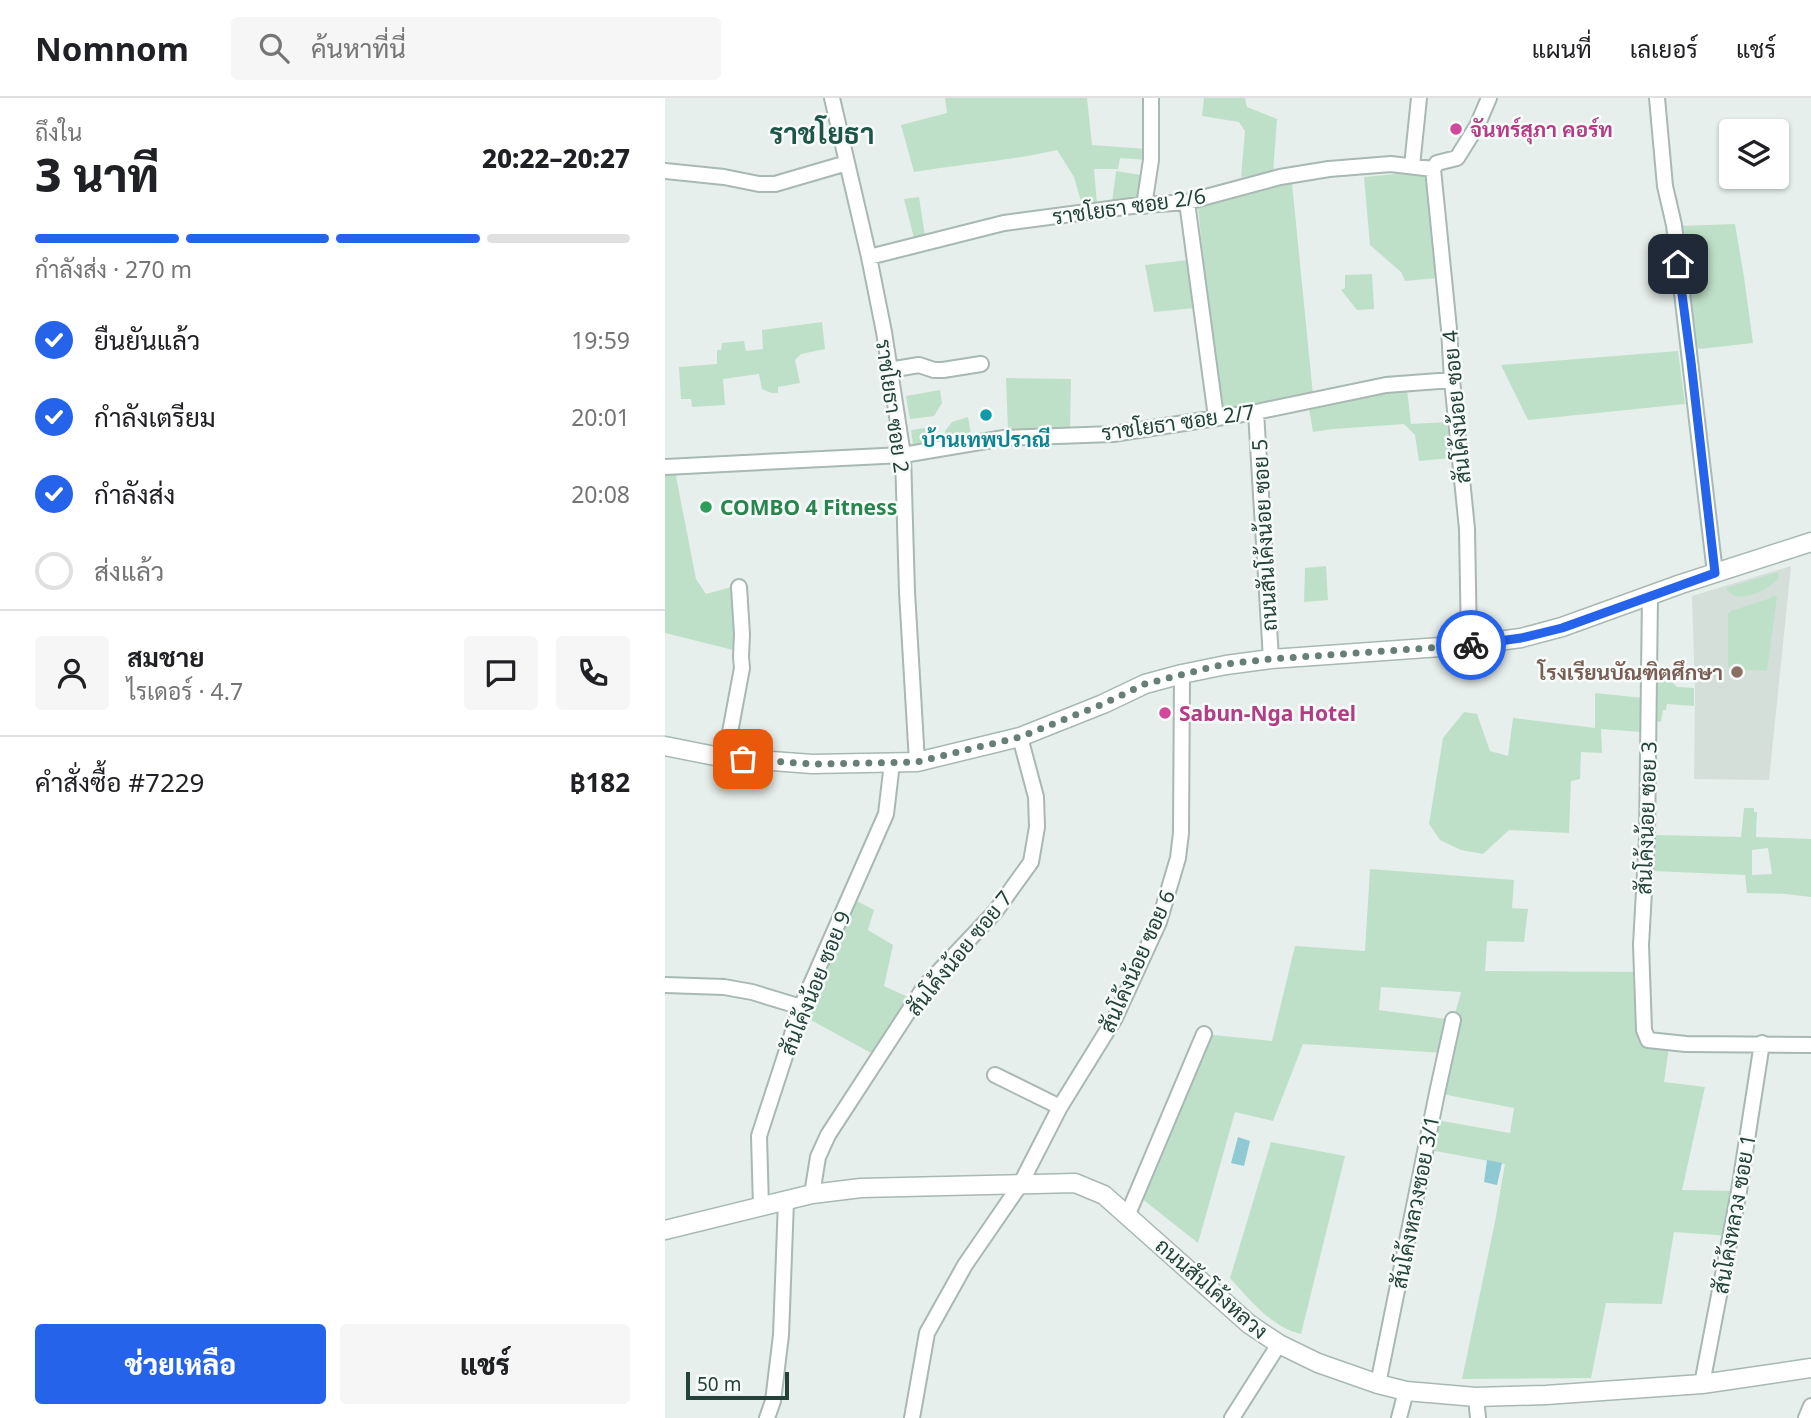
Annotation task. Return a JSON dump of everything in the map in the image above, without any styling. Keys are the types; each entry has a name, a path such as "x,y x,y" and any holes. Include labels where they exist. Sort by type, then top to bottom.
{"street":[{"name":"ราชโยธา ซอย 2","path":"832,98 869,257 903,455 907,592 917,762"},
{"path":"1144,206 1151,160 1151,98"},
{"path":"1412,166 1419,98"},
{"path":"1433,169 1437,163 1457,158 1477,126 1489,98"},
{"path":"1657,98 1665,186 1674,226 1715,573"},
{"path":"665,171 775,184 847,163"},
{"name":"ราชโยธา ซอย 2/6","path":"869,257 1004,223 1132,206 1187,202 1280,177 1329,169 1391,164 1433,169"},
{"name":"สันโค้งน้อย ซอย 4","path":"1433,169 1467,529 1469,645"},
{"path":"1187,202 1216,417"},
{"path":"889,370 919,365 943,370 981,364"},
{"name":"ราชโยธา ซอย 2/7","path":"665,467 903,455 1004,438 1113,434 1256,412 1386,385 1452,380"},
{"name":"ถนนสันโค้งน้อย ซอย 5","path":"1256,412 1271,659"},
{"path":"665,746 720,757 812,764 917,762 1020,737 1145,684 1226,664 1469,645 1521,638 1562,628 1650,595 1811,542"},
{"path":"720,757 728,743 742,668 739,587"},
{"name":"สันโค้งน้อย ซอย 3","path":"1650,595 1647,837 1641,945 1644,1030 1648,1040 1686,1044 1762,1043"},
{"name":"สันโค้งน้อย ซอย 6","path":"912,1418 927,1333 965,1265 1020,1185 1060,1107 1115,1018 1159,922 1178,858 1181,833 1182,674"},
{"name":"สันโค้งน้อย ซอย 7","path":"812,1194 818,1157 828,1135 925,986 995,912 1031,862 1037,827 1036,797 1020,737"},
{"name":"สันโค้งน้อย ซอย 9","path":"761,1207 759,1136 801,1007 886,814 893,763"},
{"path":"665,985 724,987 753,992 801,1007"},
{"name":"สันโค้งหลวงซอย 3/1","path":"1378,1384 1453,1020"},
{"path":"1128,1214 1204,1034"},
{"path":"1762,1043 1811,1045"},
{"name":"สันโค้งหลวง ซอย 1","path":"1702,1384 1739,1191 1762,1043"},
{"path":"995,1075 1060,1107"},
{"name":"ถนนสันโค้งหลวง","path":"665,1230 812,1194 861,1188 1075,1183 1104,1195 1249,1324 1279,1344 1318,1363 1378,1384 1406,1391 1476,1397 1546,1395 1702,1384 1811,1368"},
{"path":"767,1418 773,1402 781,1335 786,1201"},
{"path":"1231,1418 1279,1344"},
{"path":"1399,1418 1406,1391"},
{"path":"1476,1397 1478,1418"},
{"path":"1806,1418 1811,1406"}],"shaded area":[{"name":"โรงเรียนบัณฑิตศึกษา","path":"1791,566 1769,780 1694,779 1692,596"}],"green space":[{"path":"945,98 1087,98 1092,145 1147,149 1147,160 1120,158 1118,169 1094,169 1097,204 1082,205 1074,177 1057,150 914,172 901,125 947,113"},
{"path":"1204,98 1245,98 1247,107 1277,119 1273,173 1241,177 1245,131 1239,122 1202,116"},
{"path":"1116,171 1141,175 1136,200 1112,202"},
{"path":"1428,171 1438,278 1405,281 1401,272 1370,245 1364,177"},
{"path":"1292,183 1313,395 1221,411 1198,207"},
{"path":"919,197 925,236 914,238 904,199"},
{"path":"1735,224 1753,343 1699,349 1692,343 1679,226"},
{"path":"1188,260 1195,308 1154,312 1145,265"},
{"path":"1372,274 1374,309 1357,310 1341,290 1345,288 1345,275"},
{"path":"822,322 825,349 801,354 795,360 800,383 778,387 778,393 771,393 762,389 759,374 723,379 725,405 692,407 691,399 681,399 679,367 717,364 717,350 721,350 722,343 744,341 746,351 763,349 762,330"},
{"path":"1678,351 1685,404 1528,420 1501,365"},
{"path":"1006,378 1071,379 1070,431 1008,431"},
{"path":"1407,389 1411,424 1447,422 1451,458 1419,461 1415,435 1404,424 1313,432 1309,409"},
{"path":"940,390 942,403 934,416 910,419 906,396"},
{"path":"968,417 971,434 946,439 945,431 952,422"},
{"path":"932,427 935,441 913,445 911,430"},
{"path":"665,471 675,471 696,579 706,594 735,586 737,651 665,633"},
{"path":"1326,566 1328,600 1304,602 1305,568"},
{"path":"1778,572 1779,578 1774,583 1753,595 1737,596 1726,588"},
{"path":"1773,595 1777,597 1767,671 1731,669 1728,666 1728,614"},
{"path":"1652,676 1667,677 1677,687 1694,688 1694,706 1667,704 1661,722 1653,720"},
{"path":"1595,693 1644,698 1642,732 1601,729 1602,753 1581,752 1580,779 1571,781 1569,833 1509,830 1483,854 1461,850 1440,840 1429,824 1443,738 1464,712 1477,714 1490,751 1508,756 1513,718 1595,728"},
{"path":"1744,808 1754,808 1754,812 1757,812 1756,837 1811,839 1811,897 1747,893 1745,875 1653,871 1655,835 1741,837","holes":["1768,848 1772,874 1752,875 1752,850"]},
{"path":"1370,869 1514,880 1512,908 1528,909 1524,942 1487,941 1485,971 1643,972 1643,1027 1646,1048 1669,1047 1664,1082 1705,1087 1682,1190 1739,1191 1731,1236 1674,1232 1662,1304 1606,1303 1591,1378 1462,1379 1505,1164 1425,1149 1431,1119 1510,1133 1514,1108 1437,1093 1444,1053 1303,1044 1273,1121 1235,1112 1198,1243 1136,1194 1204,1034 1272,1041 1295,946 1365,951","holes":["1381,987 1460,992 1453,1020 1379,1010"]},
{"path":"853,899 874,910 868,930 893,945 884,986 910,998 871,1053 809,1019"},
{"path":"1271,1142 1345,1156 1301,1334 1271,1319 1253,1304 1230,1278"}],"water":[{"path":"1238,1137 1250,1141 1244,1166 1231,1163"},
{"path":"1487,1160 1502,1163 1497,1185 1484,1182"}],"way so far":[{"path":"743,759 812,764 917,762 1020,737 1145,684 1226,664 1471,645"}],"place":[{"name":"จันทร์สุภา คอร์ท","path":"1456,129"},
{"name":"บ้านเทพปราณี","path":"986,415"},
{"name":"COMBO 4 Fitness","path":"706,507"},
{"name":"โรงเรียนบัณฑิตศึกษา","path":"1737,672"},
{"name":"Sabun-Nga Hotel","path":"1165,713"}],"district":[{"name":"ราชโยธา","path":"822,133"}],"route":[{"path":"1471,645 1521,638 1562,628 1715,573 1678,264"}]}
